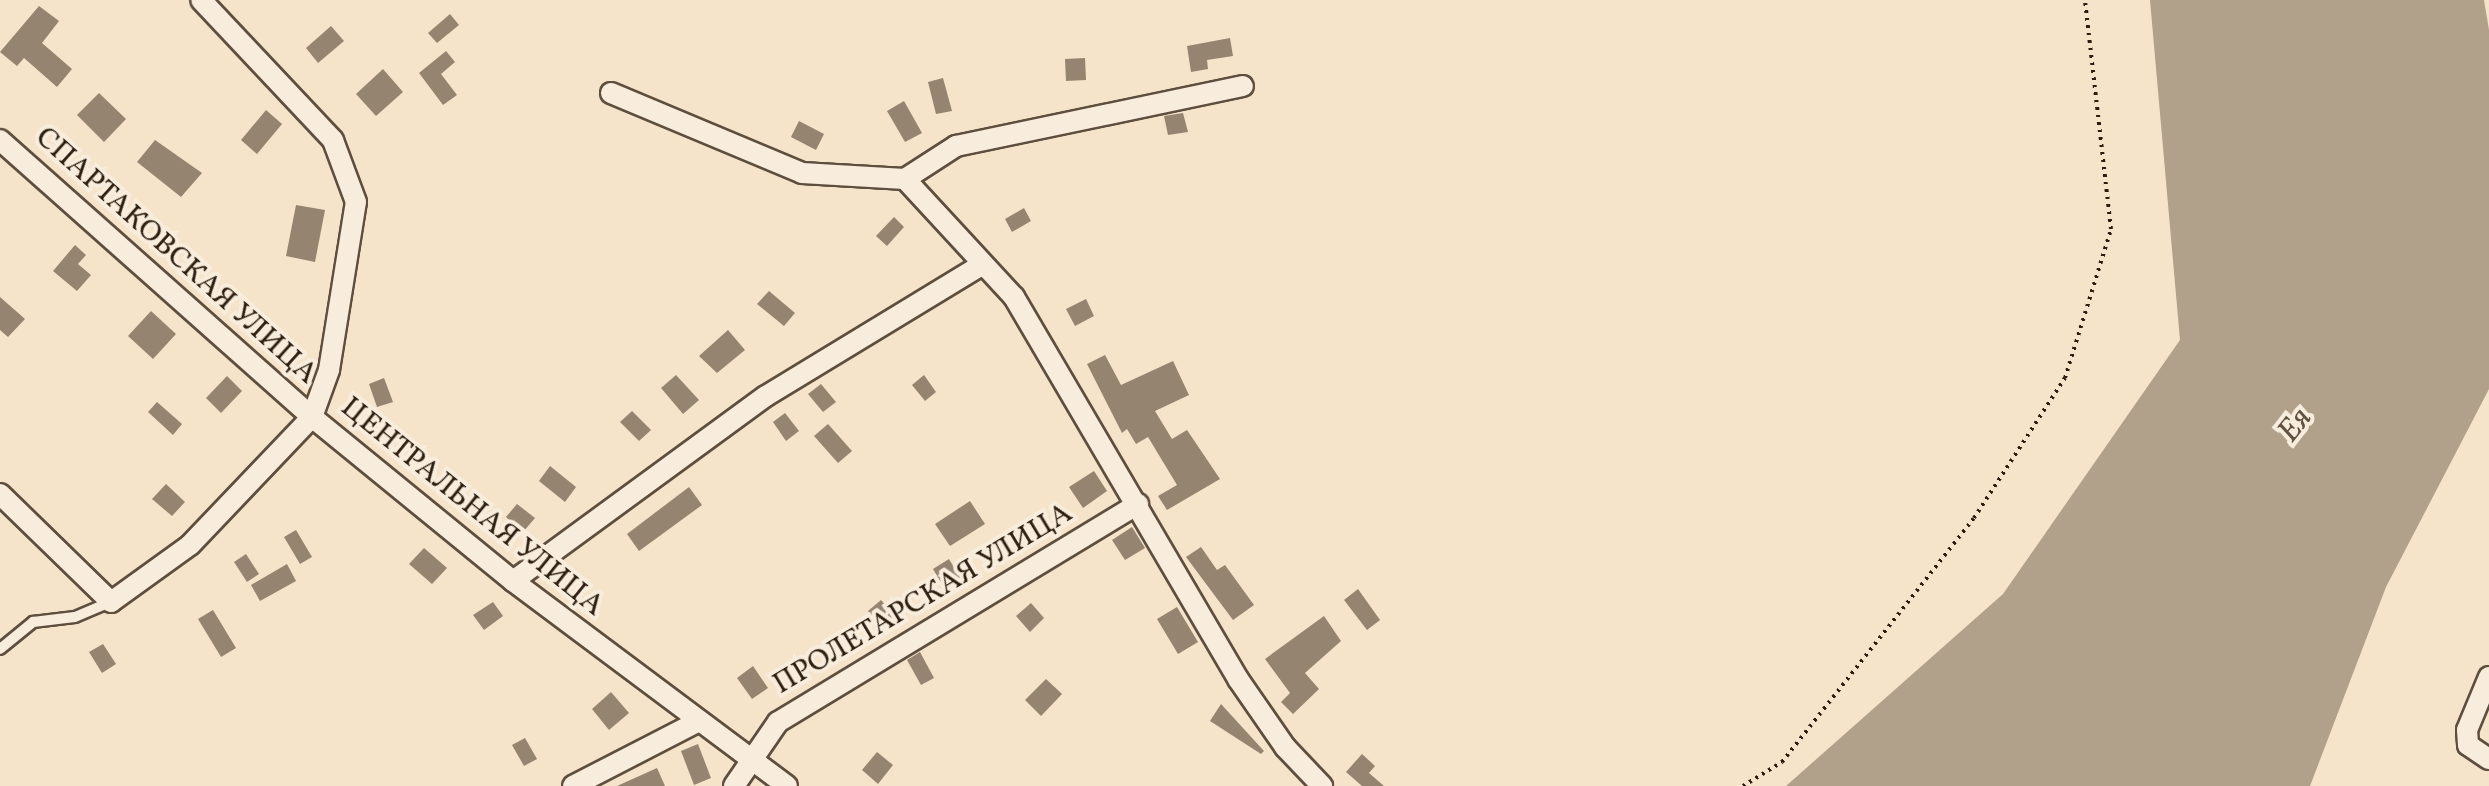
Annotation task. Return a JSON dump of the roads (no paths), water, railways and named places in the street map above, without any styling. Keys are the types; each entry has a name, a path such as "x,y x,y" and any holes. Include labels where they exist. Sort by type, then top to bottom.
{"street":[{"path":"201,0 333,140 356,202 329,370 312,417"},
{"path":"611,93 802,173 905,179 956,146 1243,86"},
{"name":"СПАРТАКОВСКАЯ УЛИЦА","path":"0,140 312,417"},
{"path":"905,179 1036,329 1238,679 1285,747 1322,786"},
{"path":"513,581 766,396 980,266"},
{"name":"ЦЕНТРАЛЬНАЯ УЛИЦА","path":"111,602 190,545 312,417 513,581 787,786"},
{"path":"0,494 111,602"},
{"name":"ПРОЛЕТАРСКАЯ УЛИЦА","path":"753,758 778,722 1138,504"},
{"path":"2489,677 2467,730 2468,746 2489,759"},
{"path":"573,786 697,722"},
{"path":"734,786 753,758"}],"lane":[{"path":"0,649 33,622 75,617 111,602"}],"water":[{"name":"Ея","path":"2150,0 2484,0 2489,30 2489,389 2386,587 2310,786 1786,786 2003,594 2180,340"}]}
